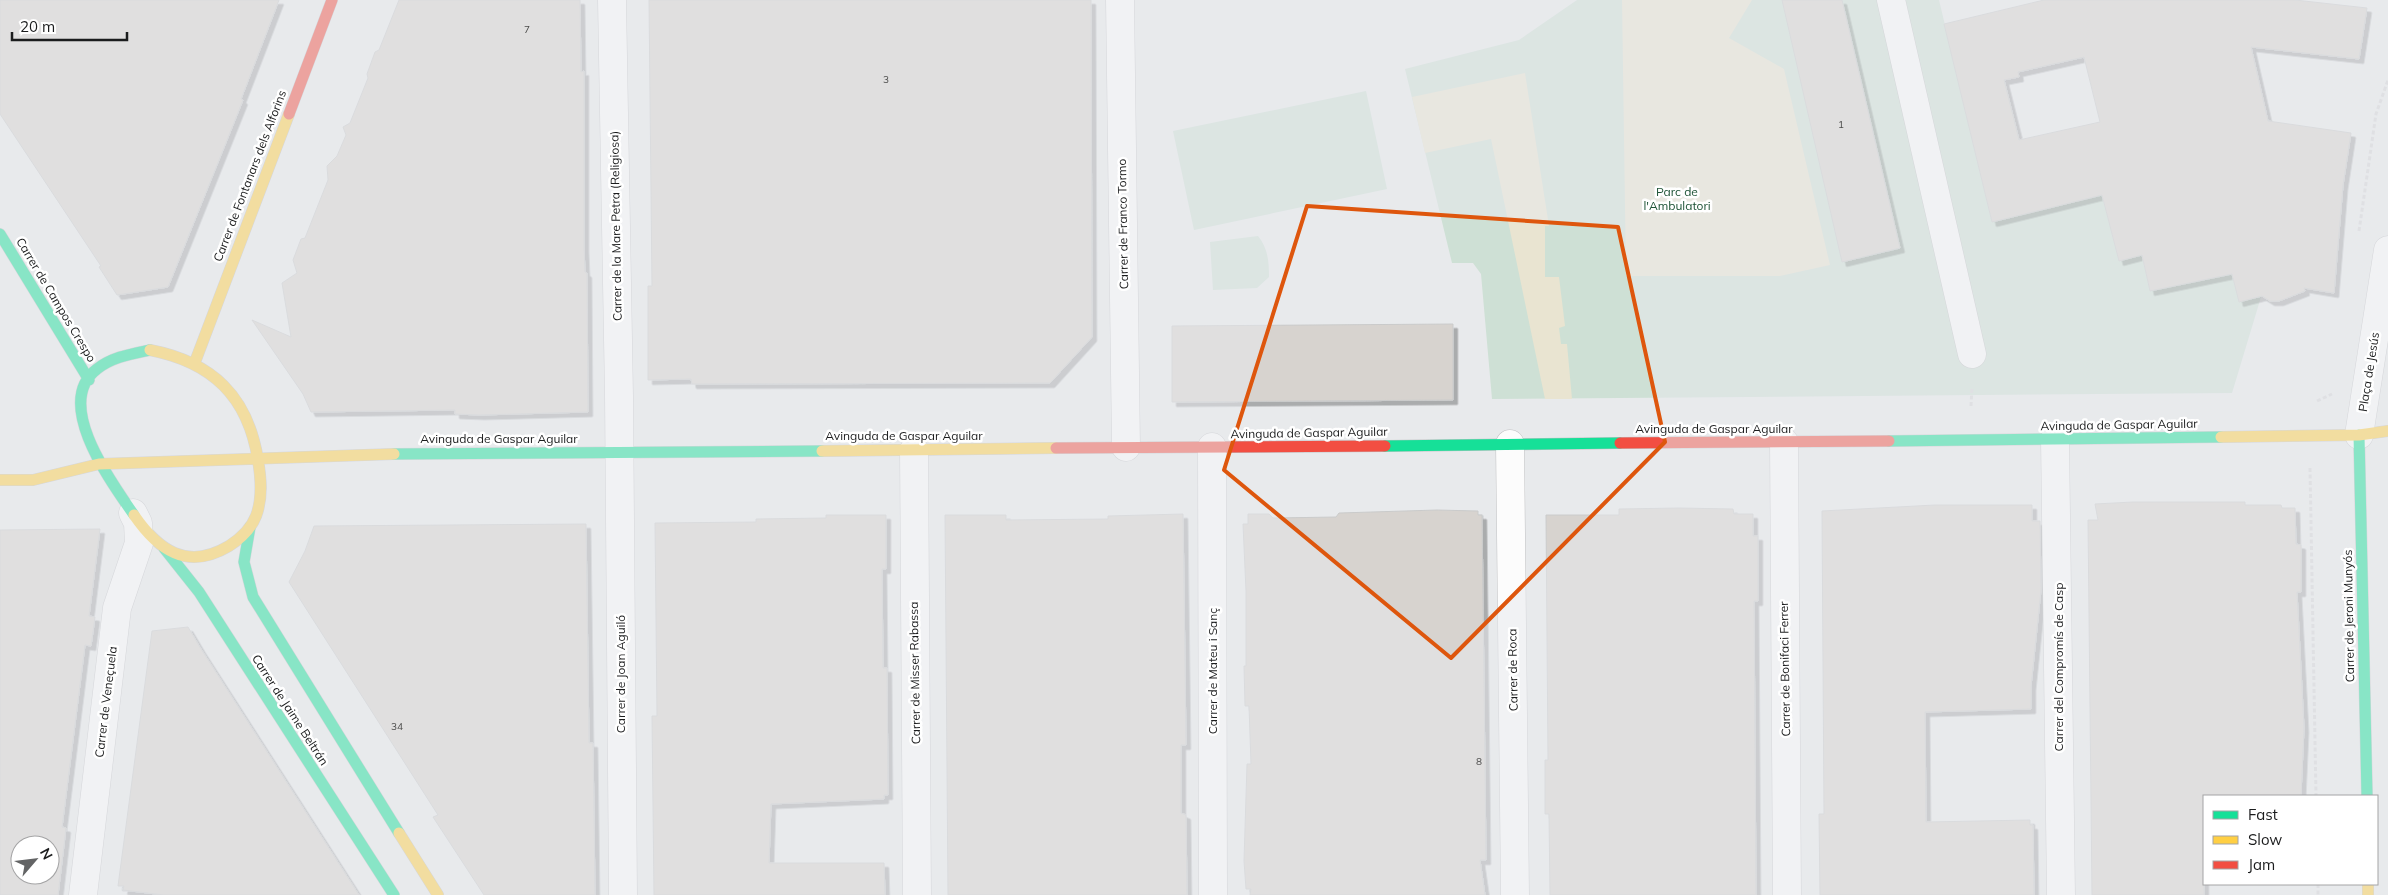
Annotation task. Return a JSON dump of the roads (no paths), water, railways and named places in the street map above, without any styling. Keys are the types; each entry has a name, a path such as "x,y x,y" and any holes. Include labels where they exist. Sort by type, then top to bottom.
{"main road":[{"name":"Carrer de Fontanars dels Alforins","path":"195,362 332,0"},
{"name":"Carrer de Campos Crespo","path":"0,234 89,380"},
{"path":"250,527 238,542 208,556 188,556 173,553 159,543 133,513 99,464 87,440 81,420 79,401 89,380 107,362 130,353 150,350 170,352 195,362 211,374 245,412 255,434 259,460 261,500 250,527 245,546 245,576 254,596 438,895"},
{"path":"2359,435 2388,431"},
{"name":"Avinguda de Gaspar Aguilar","path":"0,480 33,480 99,464 259,460 338,454 1784,442 2359,435"},
{"name":"Carrer de Jeroni Munyós","path":"2359,435 2366,795"},
{"name":"Carrer de Jaime Beltrán","path":"159,543 174,558 199,592 394,895"}],"street":[{"name":"Carrer de la Mare Petra (Religiosa)","path":"612,0 619,452"},
{"name":"Carrer de Franco Tormo","path":"1120,0 1126,447"},
{"path":"1891,0 1972,354"},
{"name":"Plaça de Jesús","path":"2359,435 2388,250"},
{"name":"Carrer del Compromís de Casp","path":"2055,439 2061,895"},
{"name":"Carrer de Bonifaci Ferrer","path":"1784,442 1787,895"},
{"name":"Carrer de Roca","path":"1510,444 1515,895"},
{"name":"Carrer de Mateu i Sanç","path":"1212,447 1213,895"},
{"name":"Carrer de Misser Rabassa","path":"914,450 917,895"},
{"name":"Carrer de Joan Aguiló","path":"619,452 623,895"},
{"name":"Carrer de Veneçuela","path":"83,895 117,608 139,543 138,522 133,513"}],"park label":[{"name":"Parc de l'Ambulatori","path":"1677,199"}]}
